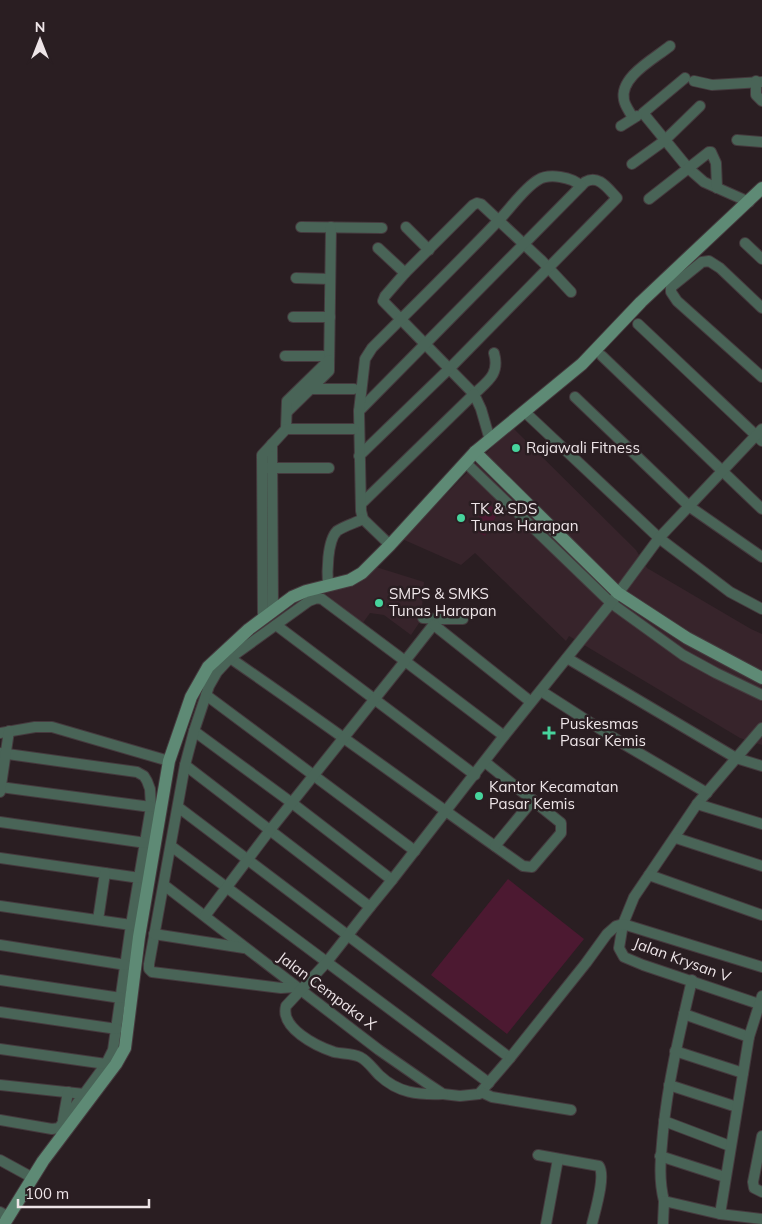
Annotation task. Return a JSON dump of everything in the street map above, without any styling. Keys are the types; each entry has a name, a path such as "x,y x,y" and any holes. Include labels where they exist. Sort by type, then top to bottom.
{"street":[{"path":"633,118 624,98 625,85 628,80 670,46"},
{"path":"621,126 643,113 689,80 712,85 759,81 756,95 762,101"},
{"path":"632,164 664,141 700,106"},
{"path":"643,113 664,141 688,168 704,182 749,202"},
{"path":"737,140 762,142"},
{"path":"649,199 707,152 711,152 716,162 717,188"},
{"path":"390,545 363,520 361,504 359,411 368,351 499,220 532,184 539,179 562,178 577,182 582,186"},
{"path":"359,411 523,244 590,179 597,179 617,198 450,368 359,456"},
{"path":"4,1218 78,1109 116,1064 140,903 169,761 191,697 208,667 249,629 299,593 350,580 362,572 390,545 475,452 582,364 641,302 762,188"},
{"path":"490,440 481,409 474,394 383,300 405,273 475,203 481,204 499,220 571,292"},
{"path":"301,227 382,228"},
{"path":"286,412 329,371 331,227"},
{"path":"406,227 429,250"},
{"path":"745,243 762,259"},
{"path":"378,248 405,273"},
{"path":"762,308 720,268 708,261 702,262 671,287 670,292 672,295 762,377"},
{"path":"296,278 330,279"},
{"path":"293,317 330,317"},
{"path":"638,324 760,436 722,471 659,538 447,812 326,963 298,988 286,1006 286,1020 294,1030 323,1048 360,1057 389,1084 399,1089 411,1093 470,1096 479,1094 489,1083 586,963 610,930 616,926 623,924 762,967"},
{"path":"361,504 492,377 497,362 494,354"},
{"path":"285,356 329,358"},
{"path":"602,356 762,508"},
{"path":"263,619 267,468 272,444 286,429 287,401 329,358"},
{"path":"310,389 354,389"},
{"path":"575,396 690,507 762,557"},
{"path":"528,415 659,538 730,592 762,609"},
{"path":"286,429 354,429"},
{"path":"475,452 614,598 762,678"},
{"path":"465,462 614,598 683,654 716,673 762,695"},
{"path":"267,468 329,468"},
{"path":"267,468 273,610"},
{"path":"328,586 327,564 336,532 363,520"},
{"path":"298,988 281,988 152,972 150,969 149,964 154,934 185,765 206,695 217,672 230,658 309,601 317,598 322,599 504,736"},
{"path":"423,618 436,622 531,702"},
{"path":"205,916 270,830 436,622 463,619"},
{"path":"276,625 475,775"},
{"path":"230,658 344,737 523,866 534,866 560,835 562,822 485,762"},
{"path":"567,658 736,758 762,766"},
{"path":"541,691 622,743 706,793"},
{"path":"206,695 415,851"},
{"path":"151,807 0,789 4,732 35,727 52,727 169,761"},
{"name":"Jalan Krysan V","path":"761,1002 643,965 624,957 619,952 618,946 623,924 634,896 676,838 697,804 762,728"},
{"path":"194,731 392,880"},
{"path":"0,1120 59,1128 78,1109 84,1094 120,1047 117,1029 121,998 131,925 140,903 140,878 151,807 150,789 147,781 144,776 137,772 3,753"},
{"path":"185,765 370,906"},
{"path":"495,846 533,800"},
{"path":"697,804 762,824"},
{"path":"178,807 510,1058"},
{"path":"0,822 146,843"},
{"path":"676,838 762,866"},
{"path":"170,846 489,1083"},
{"path":"0,858 140,878"},
{"path":"98,920 105,873"},
{"path":"649,876 762,915"},
{"name":"Jalan Cempaka X","path":"164,885 380,1050 443,1094"},
{"path":"0,906 131,925"},
{"path":"154,934 245,948"},
{"path":"0,945 126,965"},
{"path":"0,980 121,998"},
{"path":"663,1224 664,1201 659,1169 664,1121 675,1051 692,980"},
{"path":"720,1214 749,1037 761,1002"},
{"path":"0,1012 117,1029"},
{"path":"684,1014 749,1037"},
{"path":"0,1049 106,1064"},
{"path":"675,1051 743,1073"},
{"path":"0,1085 84,1094"},
{"path":"670,1085 737,1107"},
{"path":"63,1123 68,1092"},
{"path":"481,1092 492,1097 571,1110"},
{"path":"664,1121 730,1146"},
{"path":"762,1136 753,1186 762,1192"},
{"path":"538,1155 599,1166 602,1169 592,1224"},
{"path":"660,1156 725,1178"},
{"path":"0,1160 32,1178"},
{"path":"546,1224 558,1160"},
{"path":"664,1201 720,1214 762,1219"}],"shaded area":[{"path":"512,427 636,550 647,568 762,634 762,745 740,738 569,636 566,641 475,553 461,565 402,539"},
{"path":"487,504 499,511 485,536 472,529"},
{"name":"SMPS & SMKS Tunas Harapan","path":"376,567 424,582 421,620 411,635 384,615 370,613 362,624 322,591"},
{"path":"508,879 584,939 507,1034 431,975"}],"place":[{"name":"Rajawali Fitness","path":"516,448"},
{"name":"TK & SDS Tunas Harapan","path":"461,518"},
{"name":"SMPS & SMKS Tunas Harapan","path":"379,603"},
{"name":"Puskesmas Pasar Kemis","path":"549,733"},
{"name":"Kantor Kecamatan Pasar Kemis","path":"479,796"}]}
